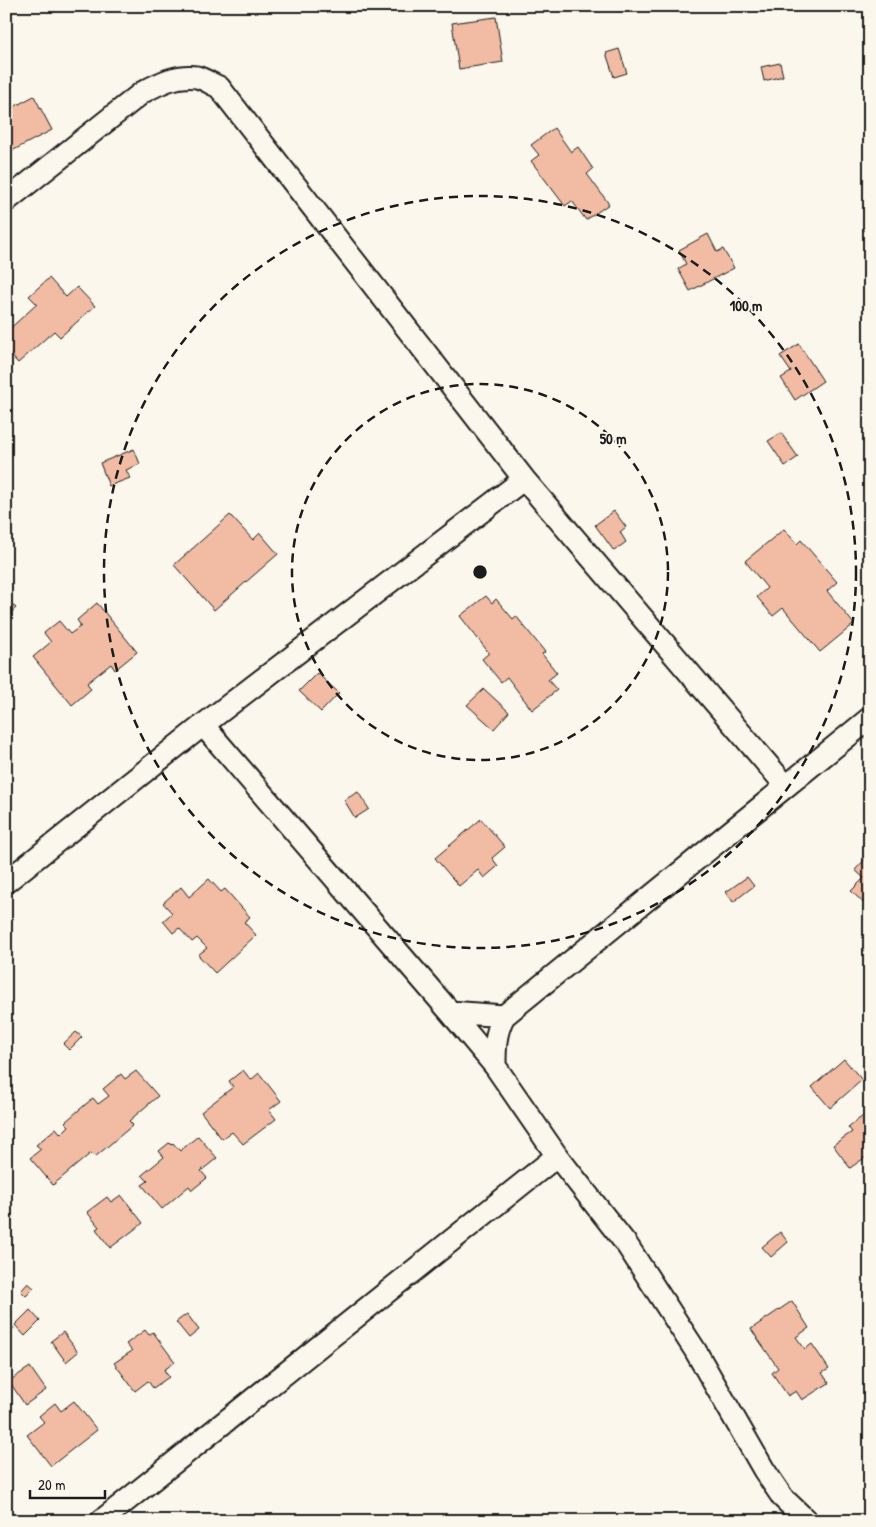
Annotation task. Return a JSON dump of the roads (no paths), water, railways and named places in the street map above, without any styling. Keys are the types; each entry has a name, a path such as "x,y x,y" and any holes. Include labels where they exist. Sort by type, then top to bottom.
{"street":[{"path":"6,201 143,92 163,81 179,77 198,77 219,87 524,479 786,786"},
{"path":"6,882 203,725 524,479"},
{"path":"495,1066 495,1038 498,1026 504,1016 870,718"},
{"path":"203,725 495,1066 557,1156 627,1245 695,1350 764,1470 783,1498 807,1521"},
{"path":"450,1012 504,1016"},
{"path":"101,1521 557,1156"}]}
